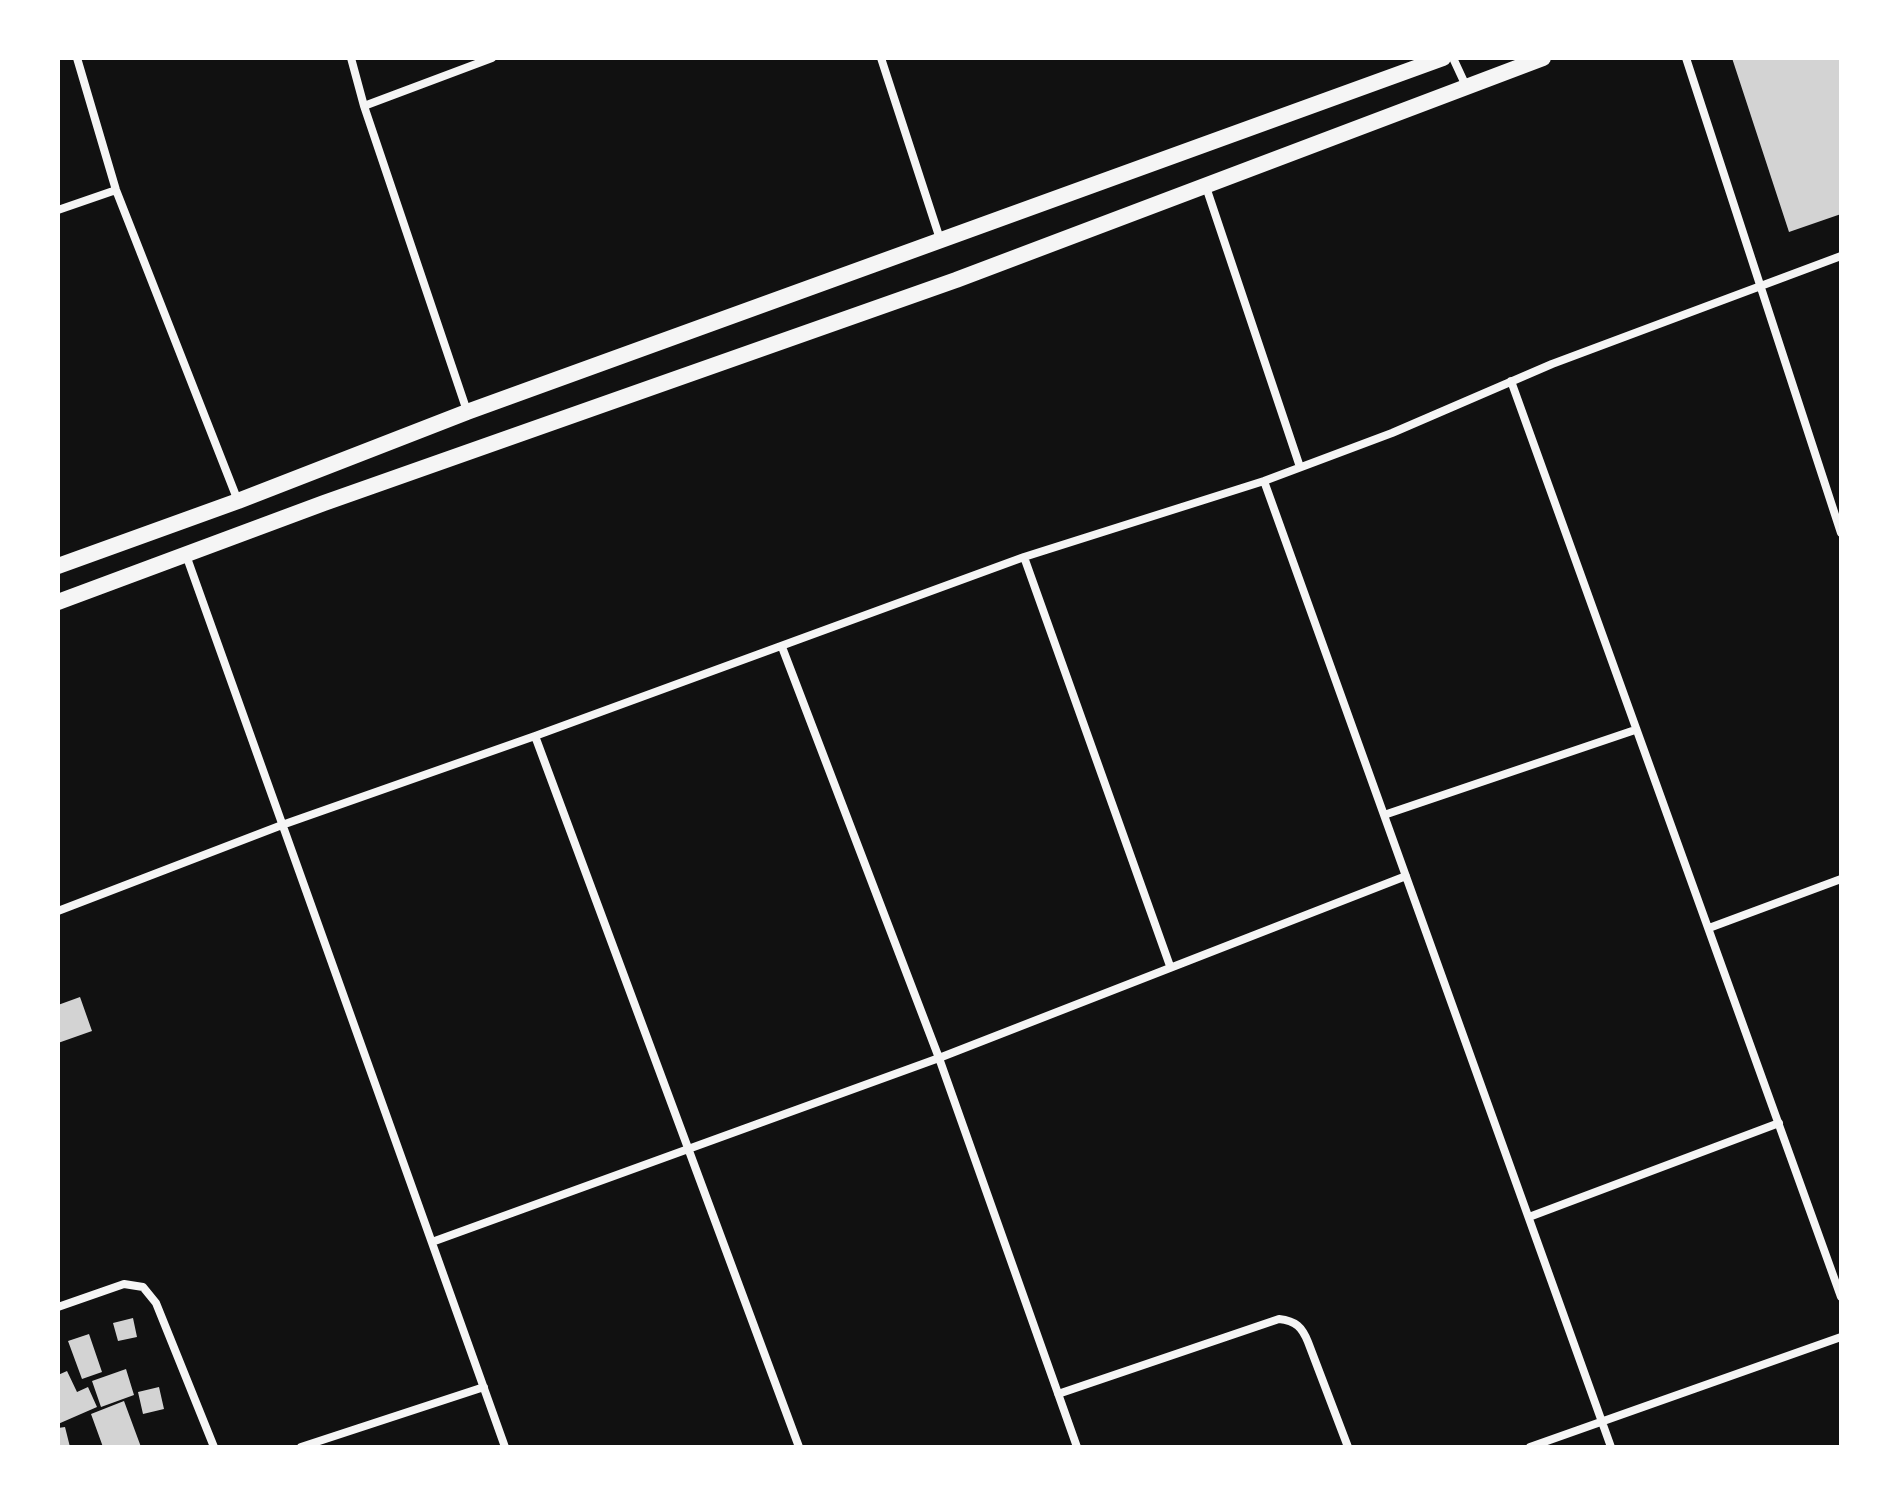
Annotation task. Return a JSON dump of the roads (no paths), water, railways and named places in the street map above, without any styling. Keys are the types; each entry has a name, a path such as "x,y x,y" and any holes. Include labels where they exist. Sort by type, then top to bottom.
{"main road":[{"path":"58,566 238,501 467,412 1443,58"},
{"path":"58,602 324,503 956,280 1543,58"}],"street":[{"path":"77,58 116,190 238,501"},
{"path":"351,58 364,106 467,412"},
{"path":"364,106 492,58"},
{"path":"881,58 940,239"},
{"path":"1453,58 1466,86"},
{"path":"1686,58 1841,533"},
{"path":"1205,184 1300,467"},
{"path":"58,210 116,190"},
{"path":"58,911 282,825 782,647 1024,557 1264,481 1392,433 1511,381 1841,256"},
{"path":"1511,381 1841,1297"},
{"path":"1264,481 1611,1447"},
{"path":"186,555 505,1447"},
{"path":"1024,557 1170,966"},
{"path":"782,647 939,1058 1077,1447"},
{"path":"1384,815 1635,730"},
{"path":"535,736 690,1146 799,1447"},
{"path":"432,1242 939,1058 1406,876"},
{"path":"1709,928 1841,879"},
{"path":"1529,1217 1779,1123"},
{"path":"58,1307 124,1284 143,1287 156,1303 214,1447"},
{"path":"1058,1394 1279,1319 1291,1320 1302,1328 1348,1447"},
{"path":"1530,1447 1841,1337"},
{"path":"301,1447 484,1387"}]}
